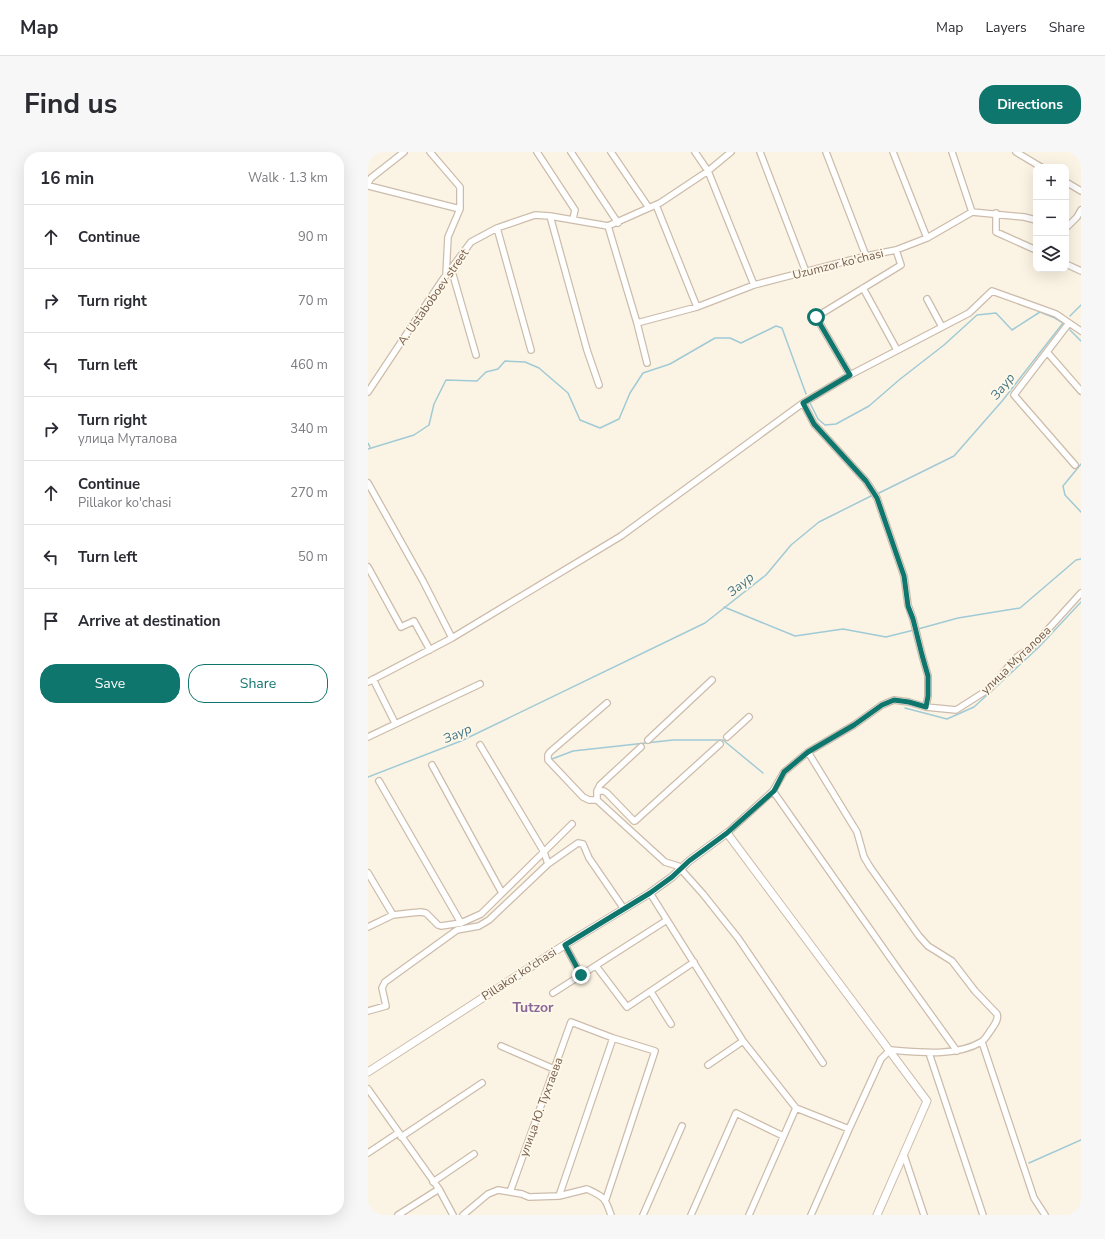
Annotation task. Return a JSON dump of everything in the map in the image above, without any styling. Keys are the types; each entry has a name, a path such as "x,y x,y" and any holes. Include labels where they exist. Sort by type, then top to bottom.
{"street":[{"path":"404,152 371,178 368,182 369,186 460,209"},
{"path":"430,152 460,188 460,209 448,237 446,275"},
{"path":"537,152 575,210 573,219"},
{"path":"571,152 618,223"},
{"path":"612,152 649,208"},
{"path":"695,152 708,171 754,285"},
{"name":"A. Ustaboboev street","path":"368,392 446,275 471,242 497,228 535,215 573,219 608,226 618,223 656,205 708,171 731,152"},
{"path":"760,152 806,272"},
{"path":"826,152 866,256"},
{"path":"893,152 927,238"},
{"path":"952,152 972,212 996,213 1033,219"},
{"path":"1016,152 1036,164"},
{"path":"1069,184 1081,191"},
{"path":"656,205 697,307"},
{"path":"1069,226 1079,218 1081,210"},
{"name":"Uzumzor ko'chasi","path":"637,323 697,307 754,285 866,256 896,250 927,238 972,212"},
{"path":"996,213 996,232 1033,249"},
{"path":"550,216 587,350 599,385"},
{"path":"608,226 637,323 646,363"},
{"path":"497,228 531,350"},
{"path":"850,375 816,317 901,265 896,250"},
{"path":"1069,265 1081,271"},
{"path":"451,268 476,355"},
{"path":"864,288 897,350"},
{"path":"395,723 371,680 452,638 621,536 803,403 850,375 969,313 992,291 1056,314 1081,331"},
{"path":"927,299 942,327"},
{"path":"1069,323 1014,394 1075,465"},
{"path":"1047,352 1081,391"},
{"path":"803,403 814,424 866,481 877,498 904,576 908,606 913,619 928,676 928,696 926,707"},
{"path":"368,483 423,581 452,638"},
{"path":"368,567 401,627 414,621 430,650"},
{"name":"улица Муталова","path":"727,833 774,791 784,772 808,752 854,725 882,705 894,700 909,702 926,707 956,710 989,688 1017,657 1032,647 1081,593"},
{"path":"648,740 712,680"},
{"path":"368,737 480,684"},
{"path":"607,703 550,752 548,755 548,760 583,797 590,800 597,800 665,862 678,866 703,894 738,938 823,1063"},
{"path":"727,737 749,717"},
{"path":"597,791 604,791 607,793 635,821 720,744"},
{"path":"480,745 544,852 548,864"},
{"path":"597,800 597,791 600,785 641,747"},
{"path":"808,752 857,832 864,857 870,867 915,930 928,946 952,961 975,991 997,1014 997,1021 982,1042 958,1051 929,1053 890,1050 881,1059 848,1129 811,1215"},
{"path":"432,765 502,893"},
{"path":"379,781 461,923"},
{"path":"774,791 898,969 958,1051"},
{"path":"368,927 393,915 421,912 426,914 439,926 461,923 481,914 572,824"},
{"path":"727,833 927,1101 877,1215"},
{"name":"Pillakor ko'chasi","path":"368,1072 565,945 650,893 681,870 689,861 727,833"},
{"path":"368,1012 386,1006 382,988 385,982 457,930 479,926 489,920 548,864 578,842 583,844 590,858 624,909"},
{"path":"368,873 393,915"},
{"path":"650,893 743,1041 796,1108 848,1129"},
{"path":"553,993 666,920"},
{"path":"565,945 581,975"},
{"path":"596,966 626,1007 651,992 694,962"},
{"path":"651,992 671,1024"},
{"name":"улица Ю. Тухтаева","path":"510,1192 571,1022 613,1038"},
{"path":"559,1196 613,1038 655,1051 606,1199 611,1215"},
{"path":"708,1065 743,1041"},
{"path":"982,1042 1034,1198 1045,1215"},
{"path":"501,1046 554,1069"},
{"path":"929,1053 983,1215"},
{"path":"368,1153 400,1135 482,1083"},
{"path":"368,1089 439,1189 453,1215"},
{"path":"748,1215 796,1108"},
{"path":"691,1215 736,1113 783,1136"},
{"path":"643,1215 682,1126"},
{"path":"433,1182 474,1154"},
{"path":"904,1155 924,1215"},
{"path":"398,1215 439,1189"},
{"path":"463,1215 488,1194 498,1190 529,1197 559,1196 587,1189 606,1199"}],"waterway":[{"name":"Заур","path":"1070,316 1081,305"},
{"path":"810,403 818,419 825,425 836,424 869,406 899,380 944,345 977,315 996,313 1012,330 1040,312 1063,323 1003,400 954,456 877,494"},
{"path":"368,449 414,435 429,425 434,404 446,380 477,381 486,372 498,369 505,361 525,362 539,368 568,393 580,420 600,428 619,419 630,393 643,373 670,364 715,338 730,338 741,343 776,326 782,328 806,394"},
{"path":"1070,330 1081,341"},
{"path":"368,443 370,447"},
{"path":"1081,464 1063,486 1065,495 1081,512"},
{"name":"Заур","path":"368,777 461,741 705,623 766,575 791,545 819,522 873,495"},
{"path":"918,629 958,618 1020,608 1076,560 1081,559"},
{"path":"905,708 947,719 974,707 1039,647 1081,602"},
{"path":"724,607 795,636 843,629 886,637 914,630"},
{"path":"552,759 573,751 673,740 723,740 763,773"},
{"path":"1029,1163 1081,1140"}],"district":[{"name":"Tutzor","path":"533,1007"}],"route":[{"path":"581,975 565,945 650,893 681,870 689,861 727,833 774,791 784,772 808,752 854,725 882,705 894,700 909,702 926,707 928,696 928,676 913,619 908,606 904,576 877,498 866,481 814,424 803,403 850,375 816,317"}]}
